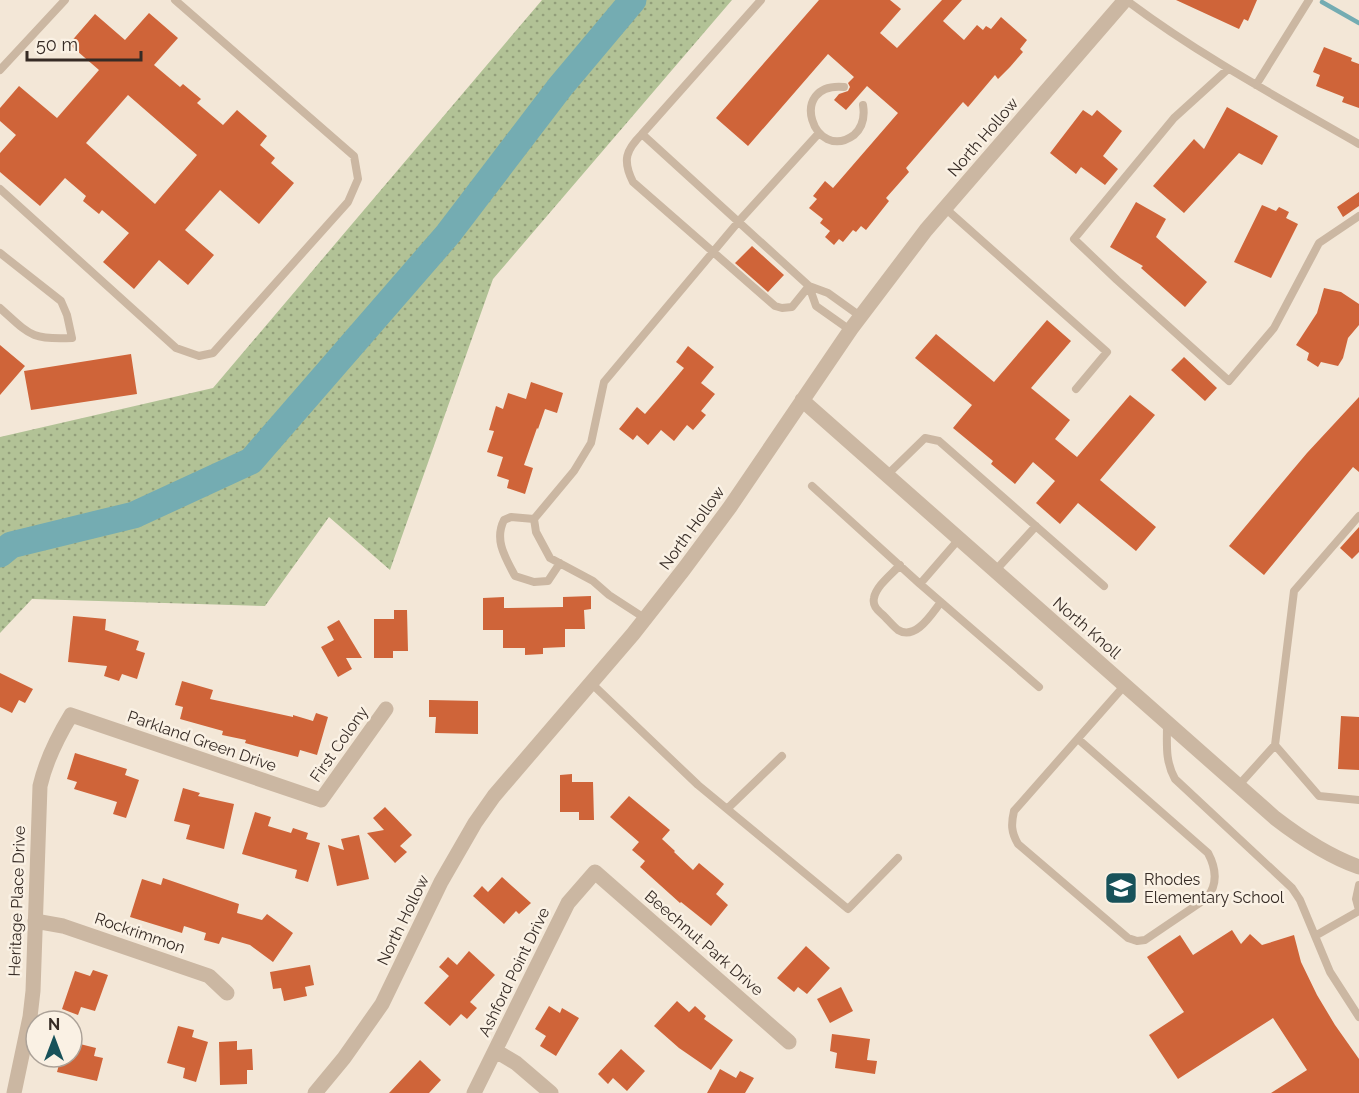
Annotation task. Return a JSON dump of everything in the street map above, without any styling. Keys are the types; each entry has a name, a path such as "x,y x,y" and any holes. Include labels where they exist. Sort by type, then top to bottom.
{"street":[{"name":"North Hollow","path":"315,1093 350,1051 381,1004 441,882 475,823 519,765 646,619 730,507 860,316 945,208 1125,0"},
{"name":"North Knoll","path":"802,400 1275,818 1329,855 1359,867"},
{"name":"First Colony","path":"321,800 386,709"},
{"name":"Parkland Green Drive","path":"71,715 321,800"},
{"name":"Heritage Place Drive","path":"14,1093 30,1017 40,786 57,737 71,715"},
{"name":"Beechnut Park Drive","path":"595,872 789,1041"},
{"name":"Ashford Point Drive","path":"474,1093 568,903 595,872"},
{"name":"Rockrimmon","path":"35,921 63,926 209,976 227,993"},
{"path":"496,1051 516,1063 551,1093"}],"lane":[{"path":"0,70 65,0"},
{"path":"0,189 176,348 199,356 213,353 348,202 358,179 354,156 175,0"},
{"path":"761,0 630,146 627,158 628,171 633,182 775,306 792,307 809,285"},
{"path":"1125,0 1169,32 1228,69 1359,144"},
{"path":"1256,85 1309,0"},
{"path":"1228,69 1174,118 1074,239 1229,381 1274,328 1319,243 1359,216"},
{"path":"844,87 827,88 814,99 810,116 812,124 819,133 832,140 850,137 858,131 862,123 863,105"},
{"path":"646,619 609,595 593,581 550,558 536,532 534,519 574,471 591,443 604,382 714,251 819,133"},
{"path":"642,134 809,285 828,293 860,316"},
{"path":"945,208 1107,352 1076,389"},
{"path":"0,253 61,302 67,315 72,338 39,338 28,333 0,308"},
{"path":"809,285 816,306 850,330"},
{"path":"887,475 925,438 939,441 1104,586"},
{"path":"812,486 1039,687"},
{"path":"1238,786 1275,745 1294,591 1359,516"},
{"path":"534,519 512,517 504,520 500,528 501,550 515,576 534,582 548,581 560,563"},
{"path":"995,571 1036,526"},
{"path":"920,584 959,539"},
{"path":"900,566 876,591 873,599 876,609 899,630 908,633 915,630 924,623 941,602"},
{"path":"591,683 698,785 848,909 898,858"},
{"path":"1077,739 1208,853 1215,868 1213,891 1207,898 1146,939 1137,941 1128,939 1018,844 1012,835 1011,824 1014,811 1077,739 1125,685"},
{"path":"1167,723 1166,756 1168,767 1175,778 1292,888 1300,900 1330,972 1359,1017"},
{"path":"1275,745 1319,795 1359,800"},
{"path":"727,809 782,756"},
{"path":"1315,936 1359,911 1356,899 1359,885"}],"green space":[{"path":"542,0 732,0 493,279 390,570 329,517 265,606 32,599 0,633 0,437 213,388"}],"building":[{"path":"819,0 890,0 901,9 880,33 897,48 942,0 962,0 943,21 964,40 977,25 983,30 986,26 991,29 1001,17 1027,40 1020,49 1023,52 1010,67 998,79 995,75 968,107 963,102 906,168 909,172 886,198 889,201 866,230 861,226 856,232 853,230 843,242 839,239 834,245 825,237 830,231 820,223 823,219 809,208 817,199 813,196 825,181 833,188 898,113 867,86 846,110 834,100 839,94 848,91 850,87 848,83 854,77 828,54 748,146 716,118"},
{"path":"1176,0 1257,0 1248,21 1244,19 1239,29"},
{"path":"149,13 178,38 154,65 180,87 183,84 201,99 197,103 223,125 237,110 267,136 260,145 275,158 271,163 294,183 259,224 220,190 185,230 214,255 188,285 159,260 134,289 103,262 129,233 102,210 99,214 83,201 86,196 65,178 40,206 0,172 0,153 16,135 0,121 0,108 19,86 57,118 99,70 69,44 95,14 125,40","holes":["128,95 197,155 155,204 86,143"]},
{"path":"1324,47 1352,58 1351,61 1359,64 1359,108 1342,102 1344,97 1316,86 1320,75 1313,72"},
{"path":"1227,107 1278,136 1262,165 1239,153 1184,213 1153,186 1194,139 1204,149"},
{"path":"1083,110 1092,116 1097,110 1122,131 1103,156 1118,169 1105,185 1081,167 1076,174 1050,153"},
{"path":"1359,192 1359,206 1343,217 1337,207"},
{"path":"1136,202 1166,219 1156,237 1207,282 1185,307 1141,268 1143,266 1110,247"},
{"path":"1262,205 1276,211 1279,207 1289,212 1286,218 1298,224 1271,278 1234,262"},
{"path":"752,246 784,275 768,292 735,263"},
{"path":"1324,288 1341,292 1359,304 1359,325 1348,338 1343,358 1338,366 1321,362 1318,367 1307,360 1309,353 1296,345 1317,313"},
{"path":"1047,320 1071,341 1031,388 1070,420 1055,439 1077,457 1130,395 1155,415 1100,480 1156,527 1136,551 1078,503 1060,524 1036,503 1055,481 1033,462 1015,484 991,464 993,461 953,428 972,405 915,358 936,334 994,382"},
{"path":"0,345 25,366 0,395"},
{"path":"688,346 714,367 701,383 715,394 701,411 706,415 693,430 687,425 674,441 661,430 648,445 637,435 633,440 619,429 637,407 645,414 684,368 676,362"},
{"path":"131,354 137,394 31,410 24,371"},
{"path":"1184,357 1217,388 1205,401 1171,370"},
{"path":"531,382 563,393 557,413 545,409 537,428 524,465 533,468 525,494 507,488 509,480 497,476 503,457 487,452 494,431 489,430 496,406 503,409 508,393 526,399"},
{"path":"1359,397 1359,472 1353,467 1264,575 1229,546 1307,453"},
{"path":"1359,527 1359,552 1352,559 1340,548"},
{"path":"591,596 591,609 584,610 585,629 565,629 565,647 543,648 543,654 525,655 525,648 503,648 503,630 483,630 483,598 504,597 504,608 563,607 563,597"},
{"path":"394,610 407,610 408,651 393,651 393,658 374,658 374,619 394,619"},
{"path":"73,616 106,619 105,630 139,641 136,650 145,653 137,679 122,674 119,681 104,676 107,666 68,662"},
{"path":"339,620 362,658 346,658 352,669 338,677 321,647 334,640 327,627"},
{"path":"0,673 33,689 25,703 19,700 12,713 0,707"},
{"path":"182,681 213,690 210,699 313,721 316,713 328,717 317,755 300,750 298,757 245,743 246,740 222,735 223,731 180,719 183,707 175,705"},
{"path":"429,700 478,701 478,734 435,733 436,717 429,717"},
{"path":"1341,716 1359,717 1359,770 1338,769"},
{"path":"75,753 127,769 125,775 139,780 126,818 113,814 117,802 74,789 77,782 67,779"},
{"path":"572,774 572,782 593,782 594,820 579,820 579,812 560,812 560,775"},
{"path":"183,788 200,793 198,796 234,804 224,849 186,839 190,825 174,821"},
{"path":"629,796 670,830 662,839 693,870 699,863 724,884 716,894 728,905 711,926 680,903 640,867 645,861 632,850 639,842 610,817"},
{"path":"385,807 412,835 400,846 407,852 395,863 367,833 384,830 373,818"},
{"path":"255,812 271,817 268,826 291,833 293,828 308,833 306,839 320,843 308,882 295,878 297,870 242,854"},
{"path":"359,835 369,879 337,886 328,845 344,850 341,839"},
{"path":"502,877 531,903 519,914 516,911 504,924 473,896 482,886 488,892"},
{"path":"163,878 239,904 237,913 262,920 267,914 293,933 273,962 250,945 222,937 219,944 204,940 206,933 184,926 182,933 130,917 142,879 161,885"},
{"path":"1232,930 1241,944 1250,934 1262,945 1294,935 1301,962 1317,995 1359,1059 1359,1093 1271,1093 1307,1070 1273,1018 1178,1079 1149,1035 1184,1012 1147,957 1180,935 1193,955"},
{"path":"806,946 830,968 807,994 798,987 794,992 777,978"},
{"path":"469,951 495,975 470,1002 477,1008 467,1019 461,1014 450,1026 424,1003 449,976 439,967 448,957 457,965"},
{"path":"310,965 314,985 305,987 307,996 284,1001 281,988 273,989 270,972"},
{"path":"93,970 108,975 95,1011 81,1007 80,1009 62,1009 75,971 90,976"},
{"path":"841,987 853,1011 830,1023 817,999"},
{"path":"677,1001 689,1012 695,1006 706,1016 704,1019 733,1040 711,1070 679,1048 654,1026"},
{"path":"549,1006 560,1013 562,1008 579,1018 556,1056 540,1046 546,1036 535,1029"},
{"path":"178,1026 194,1030 192,1037 208,1042 196,1082 183,1078 185,1068 167,1063"},
{"path":"832,1034 870,1039 867,1060 877,1061 875,1074 835,1068 837,1053 830,1051"},
{"path":"237,1041 237,1050 252,1049 253,1070 247,1070 247,1084 220,1085 219,1042"},
{"path":"84,1045 96,1048 94,1056 103,1058 97,1081 57,1072 58,1069 84,1069"},
{"path":"621,1049 645,1071 627,1091 613,1078 608,1084 598,1074"},
{"path":"420,1060 441,1080 429,1093 389,1093"},
{"path":"720,1069 736,1078 740,1071 754,1078 745,1093 707,1093"}],"waterway":[{"path":"0,554 11,545 134,515 251,461 448,234 560,87 633,0"},
{"path":"1322,2 1359,23"}],"place":[{"name":"Rhodes Elementary School","path":"1121,888"}]}
